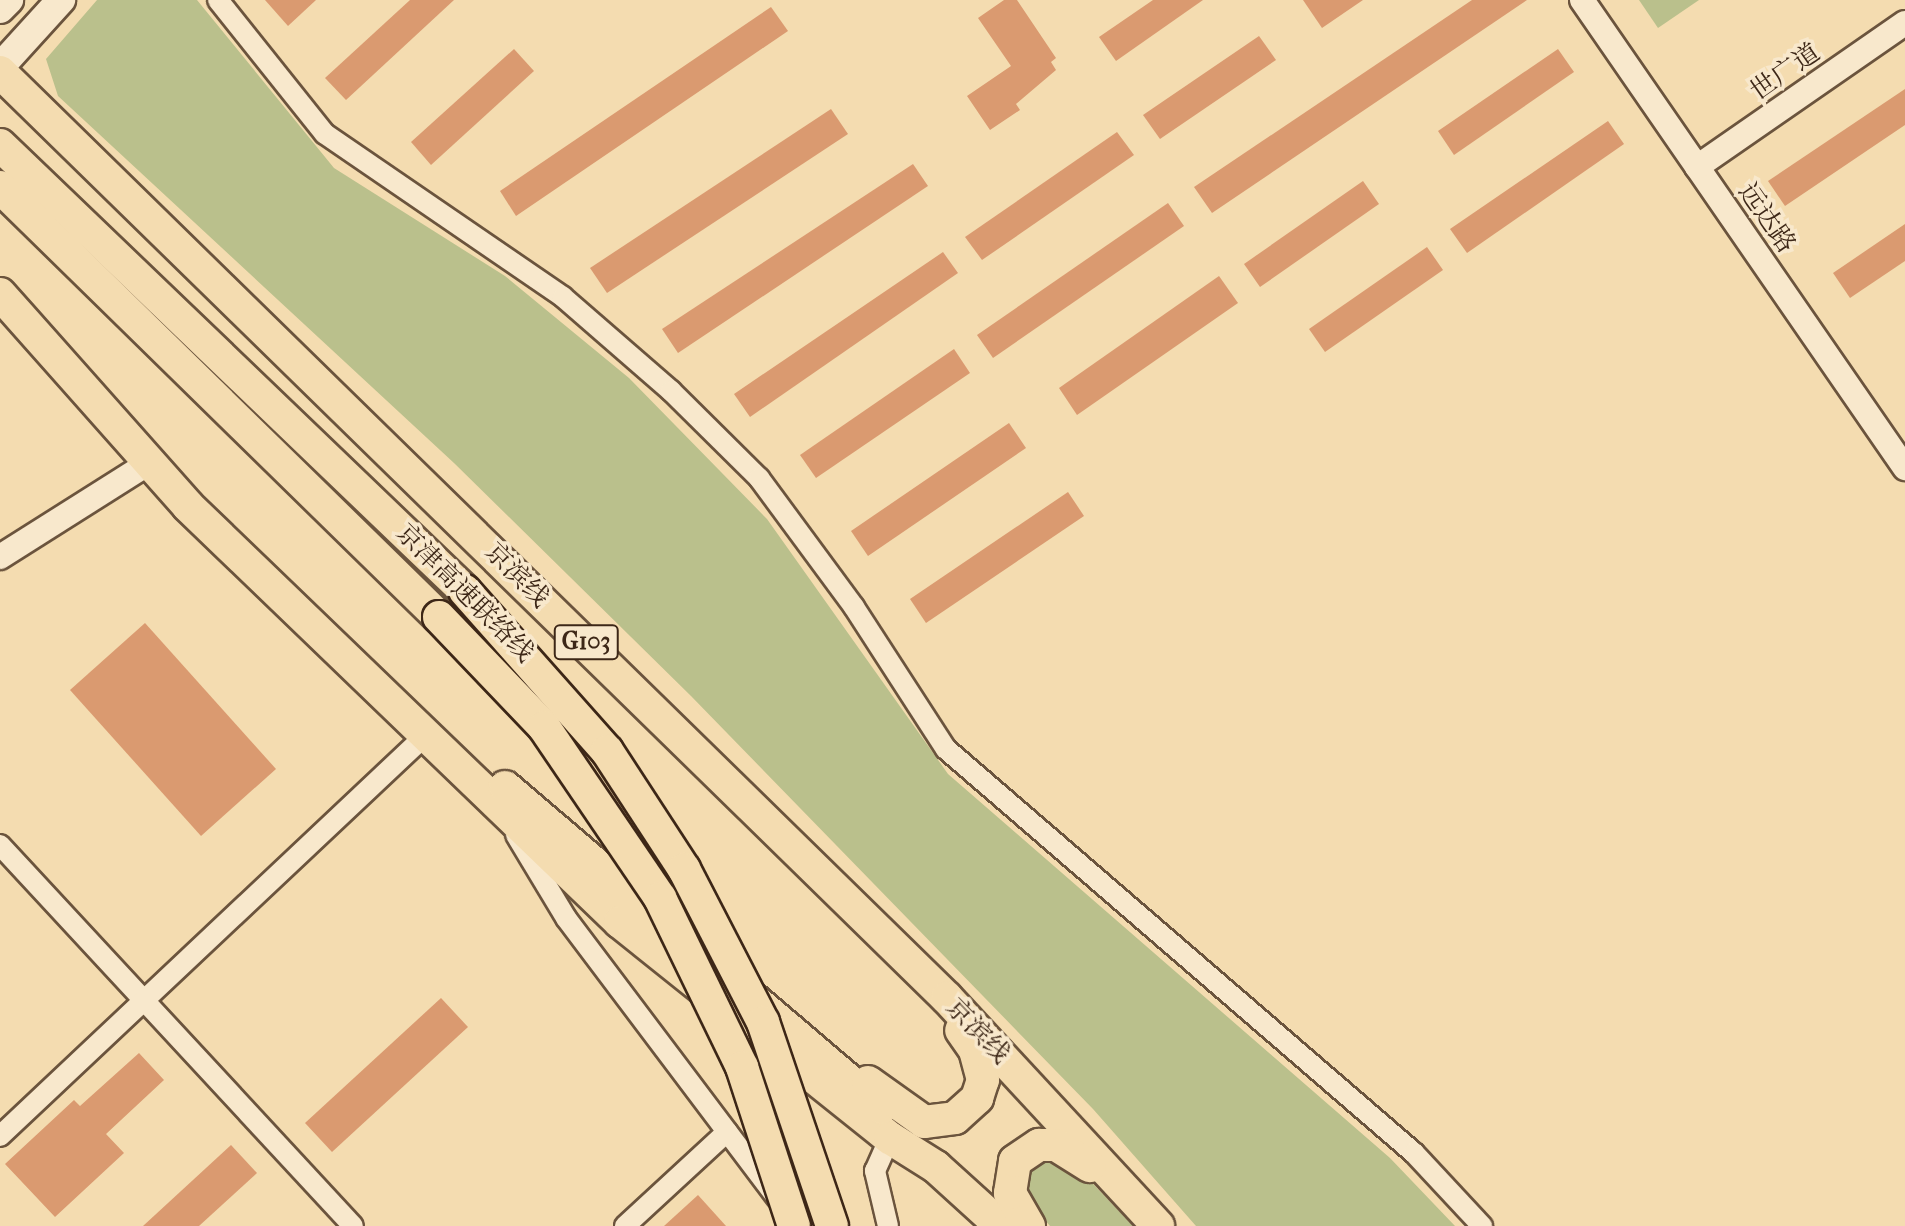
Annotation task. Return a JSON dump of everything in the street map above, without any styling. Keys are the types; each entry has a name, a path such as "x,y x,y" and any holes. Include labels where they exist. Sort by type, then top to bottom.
{"highway":[{"name":"京滨线","path":"0,69 882,935 1158,1226"},
{"name":"京津高速联络线","path":"0,145 465,591 607,751 692,882 763,1022 832,1226"},
{"name":"京津高速联络线","path":"0,187 439,617 544,727 660,898 742,1067 796,1226"},
{"path":"0,294 147,464 620,922 890,1138 936,1167"},
{"path":"428,733 475,762 799,1035 904,1130 936,1167 1001,1226"},
{"path":"799,1035 924,1122 941,1123 968,1110 983,1080 975,1050 903,968 882,935"},
{"path":"1029,1226 1016,1208 1010,1176 1026,1150 1056,1145 1086,1162 1148,1226"}],"main road":[{"path":"0,9 9,0"},
{"path":"0,69 61,0"}],"street":[{"path":"218,0 325,134 563,297 671,391 759,478 854,607 946,749 1414,1153 1482,1226"},
{"name":"远达路","path":"1582,0 1905,468"},
{"name":"世广道","path":"1697,167 1905,23"},
{"path":"0,557 147,464"},
{"path":"0,1136 428,733"},
{"path":"499,808 566,918 796,1226"},
{"path":"0,845 353,1226"},
{"path":"625,1226 727,1132"},
{"path":"888,1226 875,1171 890,1138"}],"green space":[{"path":"97,0 197,0 334,168 505,276 629,378 767,519 948,774 1390,1158 1455,1226 1196,1226 1093,1109 691,696 454,463 58,96 46,59"},
{"path":"1639,0 1699,0 1658,28"},
{"path":"1046,1155 1077,1167 1133,1226 1050,1226 1022,1193 1026,1170"}],"building":[{"path":"265,0 316,0 288,26"},
{"path":"410,0 454,0 346,100 325,78"},
{"path":"1004,0 1017,0 1056,58 1051,62 1056,70 1016,104 1020,110 990,130 967,96 1011,66 978,18"},
{"path":"1153,0 1203,0 1116,61 1099,37"},
{"path":"1303,0 1363,0 1322,28"},
{"path":"1472,0 1527,0 1212,213 1194,187"},
{"path":"771,7 788,31 516,216 500,191"},
{"path":"1259,36 1276,60 1160,139 1143,115"},
{"path":"514,49 534,71 431,165 411,142"},
{"path":"1558,49 1574,72 1454,155 1438,131"},
{"path":"1905,89 1905,125 1785,206 1768,181"},
{"path":"831,109 848,134 607,293 590,268"},
{"path":"1608,121 1624,144 1467,253 1450,229"},
{"path":"1117,132 1134,155 982,260 965,237"},
{"path":"913,164 928,186 678,353 662,329"},
{"path":"1363,181 1379,204 1260,287 1244,264"},
{"path":"1168,203 1184,226 993,358 977,335"},
{"path":"1905,224 1905,261 1850,298 1833,273"},
{"path":"1427,247 1443,270 1325,352 1309,329"},
{"path":"943,252 958,273 750,417 734,394"},
{"path":"1219,276 1238,303 1077,415 1059,388"},
{"path":"954,349 970,373 816,478 800,455"},
{"path":"1009,423 1026,448 868,556 851,531"},
{"path":"1068,492 1084,516 926,623 910,599"},
{"path":"145,623 276,769 201,836 70,690"},
{"path":"441,998 468,1027 332,1152 305,1123"},
{"path":"139,1053 164,1080 106,1134 124,1153 55,1217 5,1164 74,1100 80,1106"},
{"path":"231,1145 257,1173 199,1226 143,1226"},
{"path":"698,1195 726,1226 664,1226"}]}
